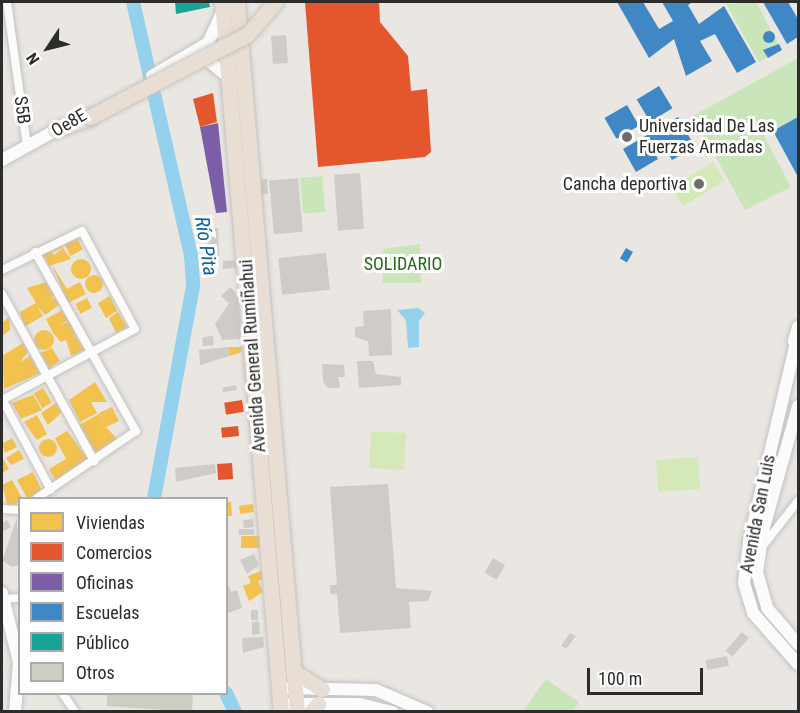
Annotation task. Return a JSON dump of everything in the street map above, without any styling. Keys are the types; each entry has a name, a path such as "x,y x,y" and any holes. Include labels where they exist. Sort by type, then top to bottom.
{"highway":[{"name":"Avenida General Rumiñahui","path":"237,2 296,708"},
{"path":"55,130 90,117 248,34 275,2"},
{"name":"Avenida General Rumiñahui","path":"222,7 231,79 280,701"},
{"path":"293,671 322,689"}],"street":[{"name":"S5B","path":"7,2 27,146"},
{"path":"222,7 215,34 195,51 231,79"},
{"name":"Oe8E","path":"2,160 195,51"},
{"path":"2,270 76,230 85,235 135,325 92,352 2,400 51,490"},
{"path":"35,252 136,431 39,497"},
{"path":"2,294 94,461"},
{"name":"Avenida San Luis","path":"798,327 797,350 744,583 753,613 798,664"},
{"name":"Avenida San Luis","path":"798,406 759,552 761,597 798,644"},
{"path":"759,552 798,501"},
{"path":"2,509 18,510"},
{"path":"18,598 3,596 18,659"},
{"path":"393,711 296,708 280,701 295,688 376,690 419,709"},
{"path":"15,711 18,695"},
{"path":"64,695 75,711"}],"green space":[{"path":"756,2 781,49 759,62 726,4"},
{"path":"798,58 798,118 764,136 791,187 745,210 693,116"},
{"name":"Cancha deportiva","path":"713,162 725,181 683,207 671,188"},
{"path":"322,176 325,212 303,214 300,178"},
{"name":"SOLIDARIO","path":"420,244 421,283 383,283 383,249"},
{"path":"371,431 406,433 404,470 369,468"},
{"path":"698,457 700,489 658,492 656,460"},
{"path":"546,679 579,702 573,711 523,711"}],"water":[{"path":"418,308 425,313 419,321 419,347 408,348 406,320 397,310"}],"building: Viviendas":[{"path":"77,238 83,250 70,256 65,244"},
{"path":"60,243 71,259 49,266 42,254"},
{"path":"81,259 88,262 91,269 88,276 81,279 74,276 71,269 74,262"},
{"path":"52,265 67,289 80,282 86,294 68,303"},
{"path":"94,275 102,280 103,284 98,292 94,293 86,288 85,284 90,276"},
{"path":"46,282 54,295 50,301 54,297 59,305 45,315 37,306 43,316 24,327 20,312 36,303 27,288"},
{"path":"110,296 117,311 106,318 98,303"},
{"path":"87,298 92,308 80,314 75,304"},
{"path":"62,310 68,320 59,326 69,321 75,333 71,338 75,334 84,350 71,356 66,340 61,342 46,319"},
{"path":"118,312 127,327 116,333 109,318"},
{"path":"9,318 10,330 2,336 2,322"},
{"path":"40,330 48,330 54,336 54,344 48,350 40,350 34,344 34,336"},
{"path":"23,343 28,352 20,362 30,356 40,373 4,389 2,356"},
{"path":"228,347 242,347 242,352 229,356"},
{"path":"52,348 60,361 49,368 40,353"},
{"path":"95,382 107,402 91,402 97,413 80,422 69,400"},
{"path":"43,388 52,403 42,408 34,394"},
{"path":"33,395 42,410 21,419 12,403"},
{"path":"56,403 62,412 48,425 41,413"},
{"path":"112,407 119,421 106,427 120,442 98,457 79,425 99,414 105,424 99,413"},
{"path":"37,415 47,434 37,440 24,422"},
{"path":"67,431 91,463 57,483 49,469 66,459 55,438"},
{"path":"12,438 17,447 5,453 2,444"},
{"path":"48,439 54,442 57,448 54,454 48,457 42,454 39,448 42,442"},
{"path":"19,450 24,459 11,465 6,458"},
{"path":"4,460 9,469 2,473 2,461"},
{"path":"33,472 43,493 26,497 17,480"},
{"path":"12,480 21,497 18,497 18,502 9,511 2,485"},
{"path":"228,502 231,502 232,516 228,516"},
{"path":"253,504 254,512 240,514 239,506"},
{"path":"241,536 262,536 262,548 241,548"},
{"path":"264,570 267,577 258,581 263,592 249,601 243,586 251,583 248,576"}],"building: Comercios":[{"path":"305,2 379,2 380,22 408,56 411,91 427,89 431,152 425,157 318,167"},
{"path":"213,93 217,122 200,127 193,99"},
{"path":"242,400 244,412 226,415 224,403"},
{"path":"238,426 239,436 222,438 221,428"},
{"path":"232,463 233,479 218,480 217,464"}],"building: Oficinas":[{"path":"218,123 227,212 216,213 200,127"}],"building: Escuelas":[{"path":"617,2 643,2 659,29 673,21 662,2 693,2 688,5 699,24 724,6 756,62 737,73 715,34 700,41 712,61 686,76 674,39 649,58"},
{"path":"763,2 788,2 798,19 798,37 787,44"},
{"path":"769,31 775,37 769,43 763,37"},
{"path":"779,44 782,50 768,58 763,50"},
{"path":"659,86 672,108 650,122 637,99"},
{"path":"627,105 639,126 616,139 604,118"},
{"path":"678,117 695,147 672,160 663,144 653,150 658,159 636,172 623,149"},
{"path":"798,117 798,177 773,131"},
{"path":"626,248 633,252 627,262 620,258"}],"building: Público":[{"path":"175,2 209,2 210,7 176,14"}],"building: Otros":[{"path":"286,35 288,63 273,64 271,36"},
{"path":"360,173 364,229 338,231 334,175"},
{"path":"298,178 303,232 274,234 269,181"},
{"path":"267,179 268,194 259,195 258,180"},
{"path":"204,228 218,228 219,257 210,257"},
{"path":"326,253 330,290 282,295 278,258"},
{"path":"240,260 240,267 223,269 223,261"},
{"path":"230,287 238,295 241,339 222,340 215,324 229,303 221,296"},
{"path":"391,309 392,355 369,356 368,341 355,337 355,327 364,326 363,311"},
{"path":"213,336 214,345 203,346 202,337"},
{"path":"228,347 229,356 200,365 199,350"},
{"path":"357,361 373,361 376,374 401,377 401,385 359,388"},
{"path":"322,364 344,365 345,377 338,377 340,388 328,388 323,382"},
{"path":"236,385 237,390 223,393 222,388"},
{"path":"215,464 216,473 176,482 175,468"},
{"path":"388,484 396,588 432,591 428,601 409,602 411,628 340,633 337,594 330,594 330,585 337,585 330,487"},
{"path":"17,518 18,565 13,567 2,561"},
{"path":"253,519 254,527 244,528 243,520"},
{"path":"7,520 11,527 2,532 2,523"},
{"path":"239,529 254,529 254,535 239,535"},
{"path":"254,554 259,565 247,574 240,560"},
{"path":"493,558 505,565 497,580 484,573"},
{"path":"228,585 231,592 237,590 242,608 228,613"},
{"path":"251,610 258,610 258,620 251,620"},
{"path":"259,621 260,634 252,635 252,622"},
{"path":"742,632 749,638 732,657 726,651"},
{"path":"570,633 576,636 566,649 561,646"},
{"path":"263,637 264,647 243,653 242,638"},
{"path":"727,656 729,666 707,670 705,660"},
{"path":"107,695 193,695 192,712 107,706"}],"waterway":[{"name":"Río Pita","path":"133,2 191,255 193,286 154,497"},
{"name":"Río Pita","path":"227,695 235,712"}],"place":[{"name":"Universidad De Las Fuerzas Armadas","path":"627,137"},
{"name":"Cancha deportiva","path":"699,184"}]}
